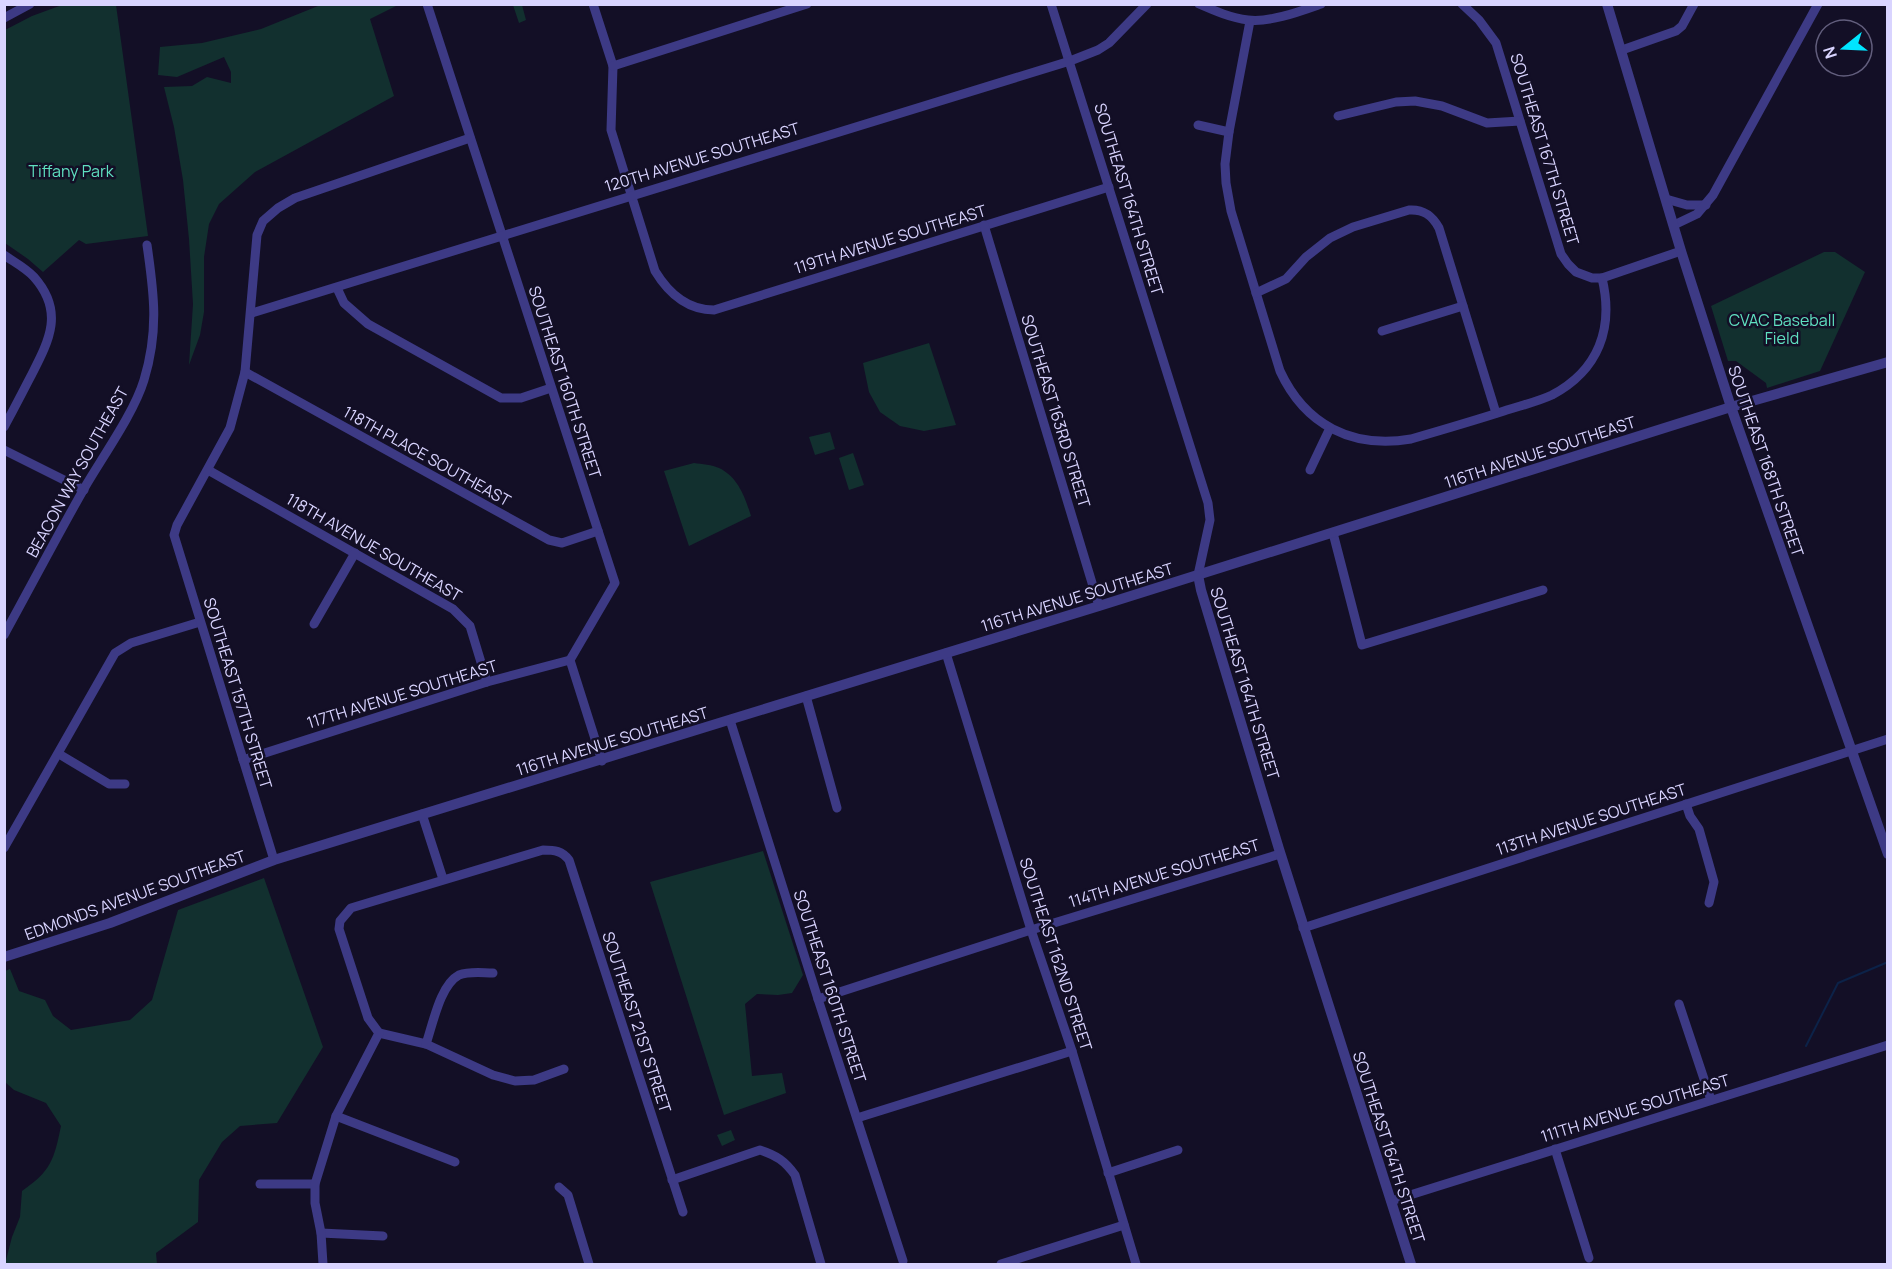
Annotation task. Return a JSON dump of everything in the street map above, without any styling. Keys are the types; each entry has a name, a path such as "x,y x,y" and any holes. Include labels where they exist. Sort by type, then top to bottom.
{"street":[{"path":"4,18 30,4"},
{"name":"SOUTHEAST 160TH STREET","path":"427,4 615,583 570,660"},
{"path":"593,4 613,66 611,130 631,195"},
{"path":"613,66 807,4"},
{"name":"SOUTHEAST 164TH STREET","path":"1051,4 1208,503 1210,520 1198,574 1201,590 1280,854 1411,1264"},
{"name":"120TH AVENUE SOUTHEAST","path":"252,313 1070,61 1098,50 1109,42 1147,4"},
{"path":"1199,4 1229,16 1250,21 1292,13 1321,4"},
{"name":"SOUTHEAST 167TH STREET","path":"1462,4 1474,8 1496,43 1563,259 1583,276 1602,278"},
{"name":"SOUTHEAST 168TH STREET","path":"1607,4 1681,251 1731,407 1887,854"},
{"path":"1622,50 1676,31 1682,26 1695,4"},
{"path":"1674,225 1697,214 1713,195 1818,4"},
{"path":"1250,21 1229,132 1225,164 1227,198 1280,371 1294,397 1306,410 1330,428 1357,439 1393,442 1411,439 1551,395 1573,381 1585,368 1601,343 1606,328 1607,299 1602,278 1681,251"},
{"path":"1338,116 1396,102 1415,101 1442,106 1487,123 1520,121"},
{"path":"1198,125 1229,132"},
{"path":"208,470 230,428 245,372 252,313 254,250 263,221 278,208 295,198 470,138"},
{"name":"119TH AVENUE SOUTHEAST","path":"631,195 656,271 663,284 681,302 702,310 714,310 1108,187"},
{"path":"1666,199 1687,205 1706,205"},
{"path":"1256,293 1286,279 1316,248 1339,233 1408,210 1425,213 1431,216 1439,228 1496,413"},
{"name":"SOUTHEAST 163RD STREET","path":"984,225 1099,606"},
{"name":"BEACON WAY SOUTHEAST","path":"4,635 134,404 144,381 152,346 155,298 147,244"},
{"path":"4,255 34,276 42,287 51,307 52,330 47,345 4,427"},
{"path":"337,288 344,303 368,324 501,398 521,398 551,388"},
{"path":"1382,331 1463,306"},
{"name":"116TH AVENUE SOUTHEAST","path":"274,860 602,761 1731,407 1887,362"},
{"name":"118TH PLACE SOUTHEAST","path":"245,372 549,540 562,543 598,531"},
{"path":"1310,470 1330,428"},
{"path":"4,450 84,490"},
{"name":"SOUTHEAST 157TH STREET","path":"208,470 174,535 274,860"},
{"name":"118TH AVENUE SOUTHEAST","path":"208,470 461,616 470,626 487,682"},
{"path":"1334,533 1362,645 1543,590"},
{"path":"314,624 355,553"},
{"path":"4,848 115,653 131,643 200,622"},
{"name":"SOUTHEAST 162ND STREET","path":"946,653 1031,930 1072,1051 1136,1264"},
{"path":"570,660 602,761"},
{"name":"117TH AVENUE SOUTHEAST","path":"243,760 487,682 570,660"},
{"path":"806,696 837,808"},
{"name":"SOUTHEAST 160TH STREET","path":"730,720 903,1261"},
{"name":"113TH AVENUE SOUTHEAST","path":"1304,928 1887,739"},
{"path":"59,753 109,784 125,784"},
{"path":"1686,804 1690,816 1699,829 1714,882 1709,903"},
{"path":"422,814 443,879 351,908 340,921 339,929 368,1018 379,1033 426,1044 493,1075 515,1081 548,1077 564,1069"},
{"name":"SOUTHEAST 21ST STREET","path":"443,879 543,850 564,853 569,860 683,1212"},
{"name":"114TH AVENUE SOUTHEAST","path":"818,999 1031,930 1280,854"},
{"name":"EDMONDS AVENUE SOUTHEAST","path":"4,957 110,923 274,860"},
{"path":"426,1044 449,982 460,975 471,972 493,973"},
{"path":"1679,1004 1711,1100"},
{"path":"323,1264 321,1233 315,1203 315,1184 336,1116 379,1033"},
{"name":"111TH AVENUE SOUTHEAST","path":"1391,1201 1887,1045"},
{"path":"857,1118 1072,1051"},
{"path":"336,1116 455,1162"},
{"path":"1555,1149 1589,1258"},
{"path":"672,1180 760,1150 774,1154 787,1163 795,1175 821,1264"},
{"path":"1108,1173 1178,1150"},
{"path":"260,1184 315,1184"},
{"path":"559,1187 568,1195 589,1264"},
{"path":"1001,1264 1124,1225"},
{"path":"321,1233 383,1236"}],"green space":[{"path":"323,4 398,5 370,19 394,96 255,172 219,204 209,224 204,257 204,312 200,335 189,365 193,304 189,239 183,180 164,87 192,86 207,77 231,83 231,72 224,57 177,77 158,75 160,47 202,43 261,29"},
{"name":"Tiffany Park","path":"62,5 116,5 148,236 86,244 79,240 43,272 5,243 5,30 32,16"},
{"path":"513,5 522,5 526,20 519,23"},
{"name":"CVAC Baseball Field","path":"1824,252 1835,252 1865,272 1820,371 1767,388 1766,383 1736,361 1728,361 1711,306"},
{"path":"929,343 956,425 924,431 900,426 880,412 869,392 863,363"},
{"path":"830,432 835,449 815,455 809,437"},
{"path":"853,453 864,485 849,490 839,458"},
{"path":"694,463 716,467 726,472 736,482 751,516 689,546 664,471"},
{"path":"763,851 803,975 792,993 757,994 745,1004 752,1076 782,1073 786,1093 724,1115 650,882"},
{"path":"264,878 323,1047 277,1123 240,1126 222,1142 199,1180 198,1222 156,1253 157,1264 5,1264 20,1217 22,1191 32,1184 50,1164 61,1126 46,1103 14,1090 5,1082 5,971 10,969 19,991 45,1000 53,1016 71,1030 130,1020 152,1000 178,910"},
{"path":"731,1130 735,1140 722,1146 717,1135"}],"waterway":[{"path":"1806,1046 1838,983 1888,962"}]}
